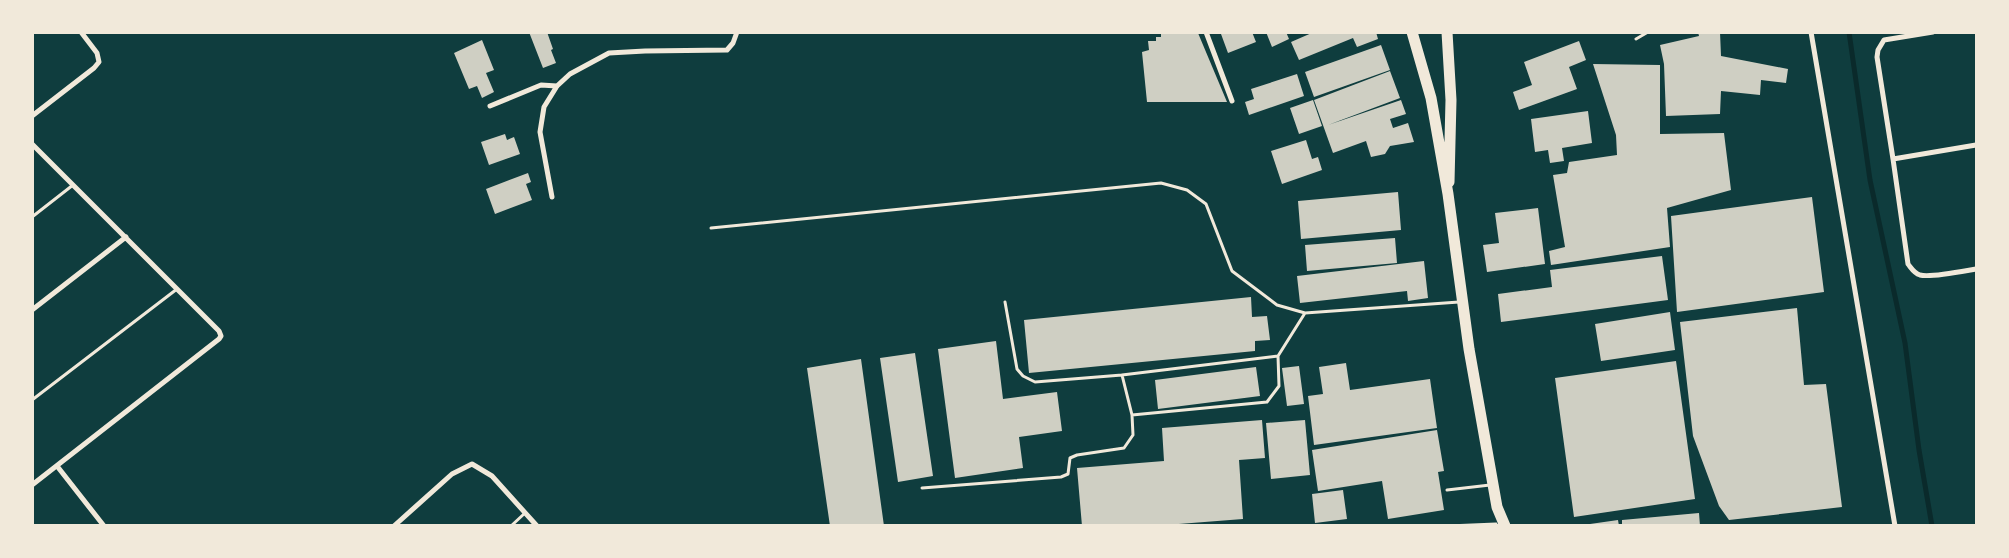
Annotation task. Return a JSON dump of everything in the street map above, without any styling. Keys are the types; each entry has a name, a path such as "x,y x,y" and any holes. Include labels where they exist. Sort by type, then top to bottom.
{"main road":[{"path":"1412,32 1431,98 1448,194 1469,349 1498,507 1499,525"},
{"path":"1447,32 1451,100 1451,164 1448,194"}],"street":[{"path":"32,116 94,68 99,62 97,53 81,32"},
{"path":"552,198 540,132 544,107 556,86 570,74 609,53 645,50 727,50 733,43 737,32"},
{"path":"1206,32 1232,101"},
{"path":"1811,32 1895,526"},
{"path":"1933,32 1884,40 1878,50 1877,57 1908,264 1914,272 1921,276 1976,269"},
{"path":"490,106 541,85 556,86"},
{"path":"32,144 177,288 219,331 221,336 32,485"},
{"path":"1893,159 1976,145"},
{"path":"32,310 126,238"},
{"path":"394,526 452,474 472,464 492,476 537,526"},
{"path":"57,466 104,526"}],"lane":[{"path":"1636,38 1648,32"},
{"path":"711,228 1161,183 1187,190 1206,204 1232,271 1277,305 1305,313 1463,301"},
{"path":"32,217 73,184"},
{"path":"32,400 177,288"},
{"path":"1005,302 1018,369 1023,376 1035,382 1122,375 1278,356"},
{"path":"1132,415 1267,402 1279,386 1278,356 1305,313"},
{"path":"922,488 1061,477 1068,474 1070,458 1076,455 1124,448 1133,435 1132,415 1122,375"},
{"path":"1447,490 1493,484"},
{"path":"511,526 525,512"},
{"path":"1448,526 1499,525"}],"building":[{"path":"529,32 547,32 556,63 543,68"},
{"path":"1225,32 1252,32 1256,42 1228,53 1221,34"},
{"path":"1266,32 1286,32 1289,39 1272,47"},
{"path":"1314,32 1376,32 1378,39 1357,47 1353,38 1299,60 1291,42"},
{"path":"1698,32 1720,32 1721,56 1788,69 1786,83 1761,80 1760,95 1721,91 1720,114 1666,116 1664,64 1660,45 1699,36"},
{"path":"1198,33 1227,102 1147,102 1142,52 1149,50 1148,41 1156,41 1156,37 1161,37 1161,34"},
{"path":"482,40 494,70 486,73 494,92 482,98 477,86 469,89 454,53"},
{"path":"1579,41 1586,60 1569,67 1577,89 1519,110 1513,92 1532,85 1524,62"},
{"path":"1381,45 1390,70 1314,97 1305,72"},
{"path":"1593,64 1660,65 1660,134 1724,133 1731,190 1667,208 1670,247 1551,265 1549,251 1565,247 1553,175 1567,173 1569,162 1617,155 1616,135"},
{"path":"1390,71 1400,98 1328,125 1401,100 1406,114 1390,119 1393,128 1408,123 1414,142 1390,146 1385,154 1371,157 1366,141 1333,153 1314,100"},
{"path":"1297,74 1304,96 1249,115 1245,102 1254,99 1251,89"},
{"path":"1313,100 1322,126 1299,134 1290,108"},
{"path":"1588,111 1592,143 1562,148 1564,161 1550,163 1548,150 1535,152 1531,119"},
{"path":"505,134 507,140 514,137 520,154 489,165 481,142"},
{"path":"1306,140 1312,159 1318,157 1322,170 1282,184 1271,151"},
{"path":"528,173 531,182 526,184 532,200 495,214 486,189"},
{"path":"1398,192 1401,230 1301,239 1298,201"},
{"path":"1812,197 1824,292 1677,312 1671,216"},
{"path":"1538,208 1545,264 1487,272 1483,245 1499,243 1495,213"},
{"path":"1395,238 1397,263 1307,271 1305,245"},
{"path":"1662,256 1668,300 1501,322 1498,294 1552,287 1550,270"},
{"path":"1424,261 1428,298 1408,301 1407,291 1300,303 1297,276"},
{"path":"1251,297 1252,317 1267,316 1270,340 1255,341 1255,351 1029,373 1024,320"},
{"path":"1797,308 1804,385 1826,384 1842,507 1729,520 1719,506 1693,436 1680,322"},
{"path":"1670,312 1675,350 1601,361 1595,324"},
{"path":"996,341 1003,399 1057,392 1062,431 1019,437 1023,468 955,478 938,349"},
{"path":"915,353 933,476 898,482 880,358"},
{"path":"861,359 884,526 830,526 807,368"},
{"path":"1676,361 1695,499 1574,517 1555,378"},
{"path":"1346,363 1350,390 1430,379 1437,428 1314,445 1308,396 1323,394 1319,367"},
{"path":"1299,366 1304,404 1287,406 1282,368"},
{"path":"1256,367 1260,396 1158,409 1155,380"},
{"path":"1262,420 1265,458 1239,460 1243,519 1153,526 1082,526 1077,468 1164,461 1162,428"},
{"path":"1305,420 1310,475 1271,479 1266,423"},
{"path":"1437,430 1444,471 1438,472 1444,510 1388,519 1382,481 1318,491 1312,450"},
{"path":"1343,490 1347,519 1315,523 1312,494"},
{"path":"1699,513 1700,526 1622,526 1622,520"},
{"path":"1618,520 1619,526 1590,526 1590,524"}],"waterway":[{"path":"1849,32 1870,180 1905,343 1919,450 1932,526"}]}
